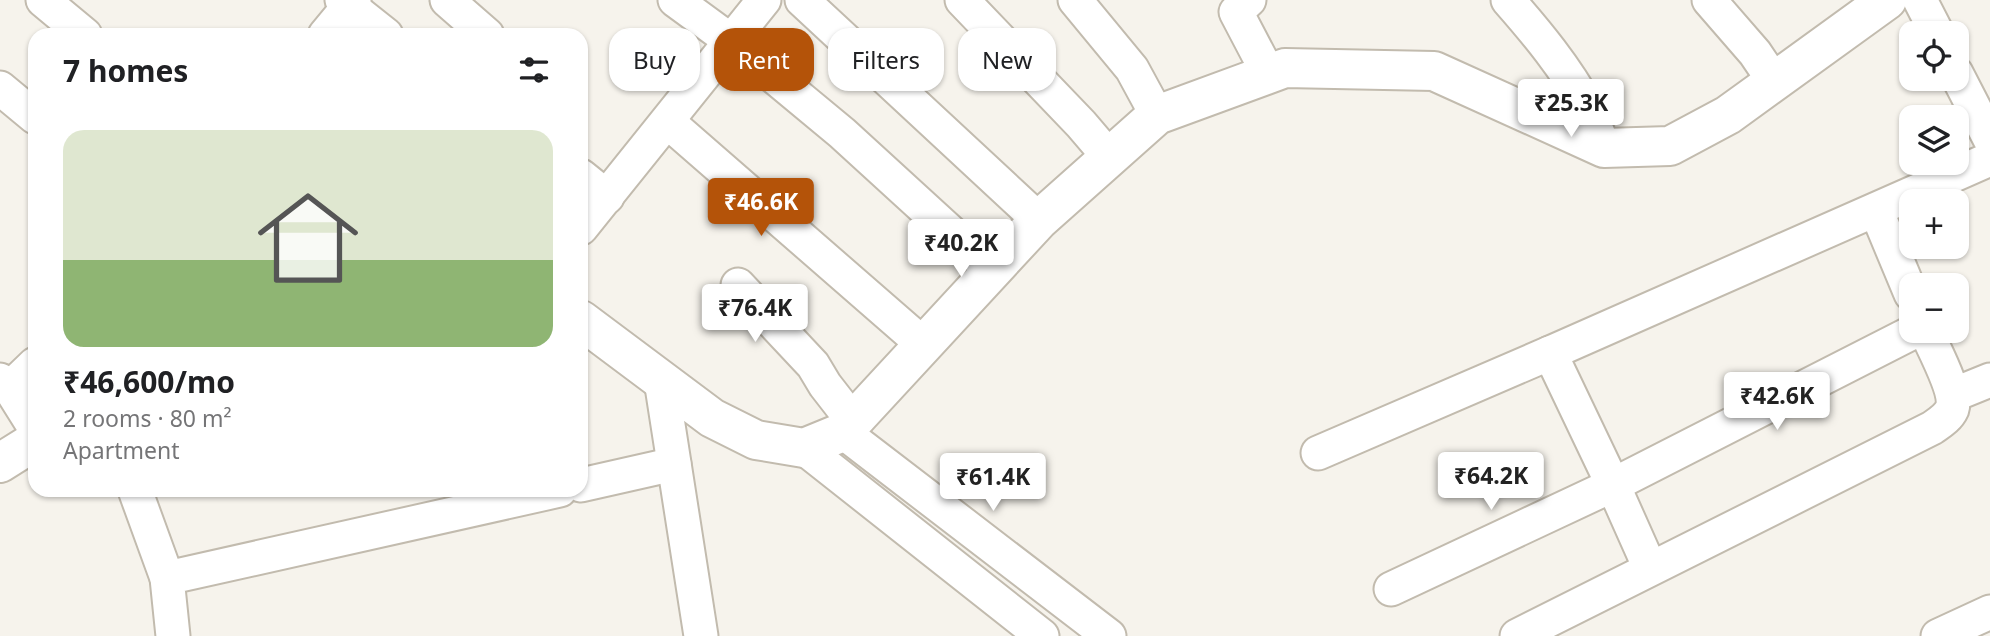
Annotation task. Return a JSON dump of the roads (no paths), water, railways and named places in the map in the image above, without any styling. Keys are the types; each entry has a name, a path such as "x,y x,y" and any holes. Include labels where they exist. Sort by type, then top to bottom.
{"street":[{"path":"43,0 77,28"},
{"path":"447,0 479,28"},
{"path":"675,0 714,28"},
{"path":"742,28 764,0"},
{"path":"802,0 1017,200"},
{"path":"962,0 1072,114 1110,158"},
{"path":"1074,0 1145,92"},
{"path":"1508,0 1536,31 1582,99 1604,148"},
{"path":"1709,0 1757,57"},
{"path":"1920,0 1931,21"},
{"path":"330,28 348,2 378,28"},
{"path":"1237,4 1261,61"},
{"path":"804,448 848,427 904,327 1017,200 1110,158 1145,92 1261,61 1285,68 1434,71 1604,148 1670,146 1728,115 1757,57 1872,4"},
{"path":"588,220 714,64"},
{"path":"0,88 28,111"},
{"path":"792,91 842,133 970,251"},
{"path":"1318,453 1877,210 1989,142 1965,91"},
{"path":"668,122 904,327"},
{"path":"588,182 607,197"},
{"path":"1877,210 1902,273"},
{"path":"737,285 819,375 848,427 1109,636"},
{"path":"588,325 712,418 756,440 804,448 1042,636"},
{"path":"1391,589 1614,485 1899,339"},
{"path":"1517,636 1932,428 1945,418 1952,408 1953,395 1931,343"},
{"path":"1550,354 1614,485 1650,569"},
{"path":"661,380 701,636"},
{"path":"1953,395 1990,380"},
{"path":"0,463 28,387"},
{"path":"588,483 674,464"},
{"path":"138,497 167,578 173,636"},
{"path":"167,578 529,497"},
{"path":"1938,636 1990,612"}]}
